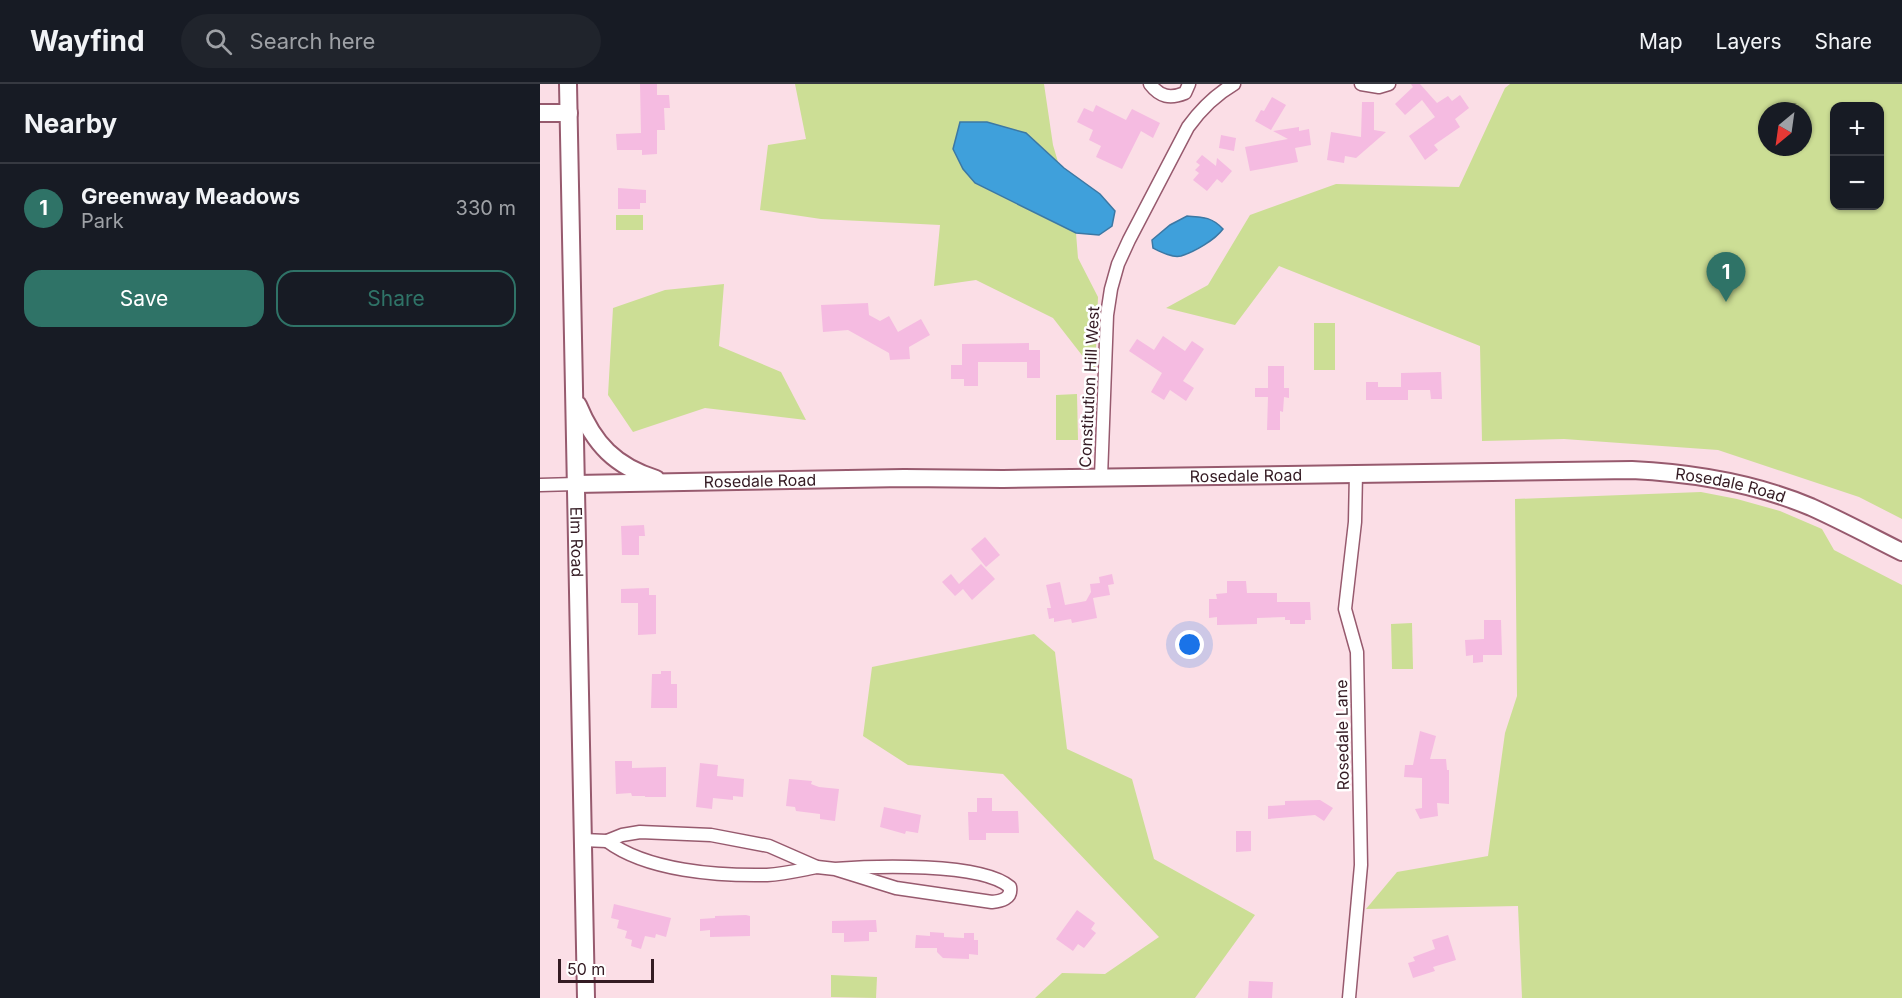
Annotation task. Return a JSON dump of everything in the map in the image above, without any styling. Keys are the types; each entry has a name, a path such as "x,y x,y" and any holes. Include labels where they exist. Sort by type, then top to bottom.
{"street":[{"name":"Elm Road","path":"568,84 586,998"},
{"path":"1150,84 1157,93 1172,98 1187,89 1201,110"},
{"name":"Constitution Hill West","path":"1101,477 1107,315 1118,264 1188,127 1214,97 1234,84"},
{"path":"1361,84 1379,87 1389,84"},
{"path":"540,113 569,113"},
{"path":"575,397 591,433 607,453 636,472 671,482"},
{"name":"Rosedale Road","path":"576,484 1632,470 1701,476 1744,485 1810,507 1902,552"},
{"name":"Rosedale Lane","path":"1349,998 1361,865 1357,652 1345,609 1355,522 1356,473"},
{"path":"540,484 576,484"},
{"path":"582,840 607,841 622,834 640,832 711,835 769,846 818,867"},
{"path":"607,841 637,858 705,872 769,875 818,867 835,869 893,866 970,872 1002,881 1010,887 1011,891 1002,901 966,899 896,888 835,869"}],"green space":[{"path":"795,84 1044,84 1053,145 1058,162 1026,133 975,183 1076,233 1078,258 1098,297 1095,372 1053,318 976,280 934,286 940,225 821,219 760,210 768,145 806,139"},
{"path":"1510,84 1902,84 1902,519 1859,497 1718,450 1564,439 1482,441 1480,346 1279,266 1235,325 1166,308 1208,285 1250,215 1336,184 1459,187 1505,88"},
{"path":"616,215 643,215 643,230 616,230"},
{"path":"724,284 719,346 781,372 806,420 705,408 633,432 608,395 613,308 665,290"},
{"path":"1314,323 1335,323 1335,370 1314,370"},
{"path":"1077,394 1078,440 1056,440 1056,395"},
{"path":"1701,492 1780,511 1822,529 1834,550 1902,585 1902,998 1522,998 1518,906 1366,909 1397,872 1488,856 1505,733 1517,696 1515,499"},
{"path":"1412,623 1413,669 1392,669 1391,624"},
{"path":"1034,634 1055,652 1067,749 1132,779 1154,859 1255,915 1195,998 1035,998 1062,973 1105,974 1159,937 1003,774 908,765 863,736 872,667"},
{"path":"831,975 877,977 876,998 831,997"}],"water":[{"path":"960,122 987,122 1026,133 1064,168 1100,194 1115,211 1112,226 1099,235 1076,233 975,183 963,169 953,149"},
{"path":"1187,216 1207,218 1223,229 1204,245 1181,256 1163,253 1153,248 1152,240 1170,225"}],"building":[{"path":"640,84 657,84 657,95 669,95 670,108 664,108 665,130 657,130 657,154 642,155 642,150 617,150 616,134 641,133"},
{"path":"1411,84 1420,84 1437,103 1448,96 1452,101 1460,95 1469,108 1455,119 1460,127 1434,145 1438,150 1425,160 1409,136 1435,117 1422,100 1405,115 1395,104 1413,87"},
{"path":"1272,97 1286,105 1271,130 1255,121"},
{"path":"1362,102 1374,102 1374,130 1386,132 1356,158 1345,156 1344,163 1327,160 1331,132 1361,137"},
{"path":"1096,105 1126,120 1132,109 1160,123 1153,138 1141,131 1122,169 1096,157 1101,146 1089,140 1093,130 1077,122 1084,108 1093,112"},
{"path":"1299,127 1299,131 1309,129 1311,145 1295,148 1298,162 1250,171 1245,147 1288,139 1273,131"},
{"path":"1221,135 1236,138 1234,151 1219,148"},
{"path":"1202,155 1216,166 1217,158 1232,171 1222,183 1217,179 1207,191 1193,180 1199,173 1195,170 1200,165 1196,162"},
{"path":"618,188 646,190 646,203 640,203 640,209 618,209"},
{"path":"868,303 869,315 880,321 889,316 898,332 921,319 930,335 909,347 910,359 890,360 889,353 848,330 823,332 821,305"},
{"path":"1163,336 1185,351 1192,341 1204,349 1183,381 1194,388 1186,401 1170,390 1164,400 1151,392 1162,373 1129,351 1137,339 1154,350"},
{"path":"1029,343 1029,350 1040,350 1040,378 1027,378 1027,362 978,362 978,386 964,386 964,379 951,379 951,365 962,365 962,344"},
{"path":"1268,366 1284,366 1284,388 1289,388 1289,398 1284,397 1283,412 1280,411 1280,430 1267,430 1268,397 1255,397 1255,388 1268,388"},
{"path":"1441,372 1442,399 1431,399 1430,390 1408,390 1408,400 1366,400 1366,382 1378,382 1378,387 1401,387 1401,373"},
{"path":"644,525 645,536 639,536 639,555 622,555 621,526"},
{"path":"985,537 1000,555 986,567 971,549"},
{"path":"981,564 995,579 972,600 963,589 955,596 942,582 951,574 959,584"},
{"path":"1112,574 1114,584 1108,585 1110,595 1093,598 1097,618 1072,623 1071,619 1054,622 1054,618 1049,619 1047,608 1051,608 1046,585 1060,582 1065,605 1086,601 1091,592 1090,584 1100,583 1099,577"},
{"path":"1227,581 1246,581 1247,593 1277,593 1277,602 1310,602 1311,620 1305,620 1305,624 1290,624 1290,620 1285,620 1285,617 1257,618 1257,624 1217,625 1217,617 1209,618 1209,599 1217,599 1216,594 1227,593"},
{"path":"649,588 649,595 656,595 656,634 638,635 638,603 621,603 621,589"},
{"path":"1484,620 1501,620 1502,655 1483,655 1483,662 1473,663 1473,655 1466,656 1465,640 1484,639"},
{"path":"661,671 671,671 671,684 677,684 677,708 651,708 652,674 661,674"},
{"path":"1420,731 1436,736 1430,759 1446,759 1447,770 1449,770 1449,804 1437,803 1438,816 1420,819 1415,809 1422,808 1422,778 1404,777 1405,765 1413,765"},
{"path":"615,761 632,761 632,768 666,767 666,797 632,796 631,793 616,794"},
{"path":"700,763 718,765 717,776 744,779 743,797 733,796 733,800 713,798 712,809 696,807"},
{"path":"789,779 812,781 811,784 819,787 839,789 835,821 820,819 820,814 796,811 795,807 786,806"},
{"path":"977,798 992,798 992,811 1018,811 1019,833 986,833 986,840 969,840 968,812 977,812"},
{"path":"1320,800 1333,808 1324,821 1315,815 1268,819 1268,806 1285,805 1285,801"},
{"path":"884,807 921,815 918,833 906,831 905,834 880,827"},
{"path":"1236,831 1251,831 1251,851 1236,852"},
{"path":"614,904 671,918 666,937 656,934 655,938 645,936 641,949 631,946 632,940 625,938 627,931 617,928 619,920 611,918"},
{"path":"1077,910 1095,923 1091,929 1096,933 1084,948 1078,944 1073,951 1056,939"},
{"path":"750,916 750,936 710,937 710,930 700,931 700,919"},
{"path":"876,920 877,932 869,932 869,941 844,942 844,933 832,933 832,921"},
{"path":"930,932 944,933 944,937 964,938 964,933 974,933 974,940 978,940 978,955 969,954 969,959 943,958 937,952 937,948 915,948 916,935 930,936"},
{"path":"1448,935 1456,960 1433,967 1435,971 1413,978 1408,963 1415,961 1413,957 1435,949 1432,940"},
{"path":"1249,981 1273,982 1272,998 1248,998"}],"place":[{"name":"Greenway Meadows","path":"1726,302"}]}
